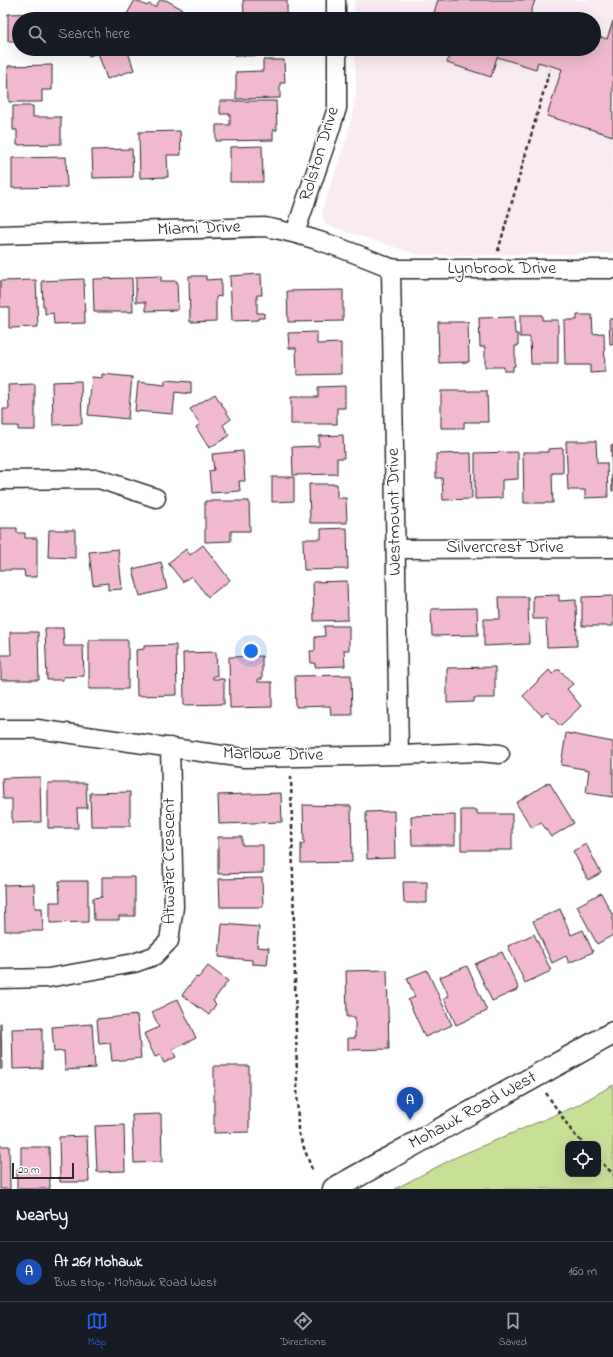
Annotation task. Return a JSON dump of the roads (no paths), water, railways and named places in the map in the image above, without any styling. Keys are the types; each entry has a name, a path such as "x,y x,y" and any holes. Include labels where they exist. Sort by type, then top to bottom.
{"main road":[{"name":"Mohawk Road West","path":"334,1189 613,1033"}],"street":[{"path":"336,0 336,12"},
{"name":"Rolston Drive","path":"295,233 336,108 337,56"},
{"name":"Miami Drive","path":"0,235 265,227 295,233 343,248 391,268"},
{"name":"Lynbrook Drive","path":"391,268 613,269"},
{"name":"Westmount Drive","path":"391,268 399,755"},
{"path":"0,480 99,479 156,498"},
{"name":"Silvercrest Drive","path":"396,549 613,548"},
{"name":"Marlowe Drive","path":"0,729 37,729 244,758 479,752 500,754"},
{"name":"Atwater Crescent","path":"0,979 48,978 134,963 154,956 169,941 174,908 170,747"}],"place":[{"name":"At 261 Mohawk","path":"410,1120"}]}
